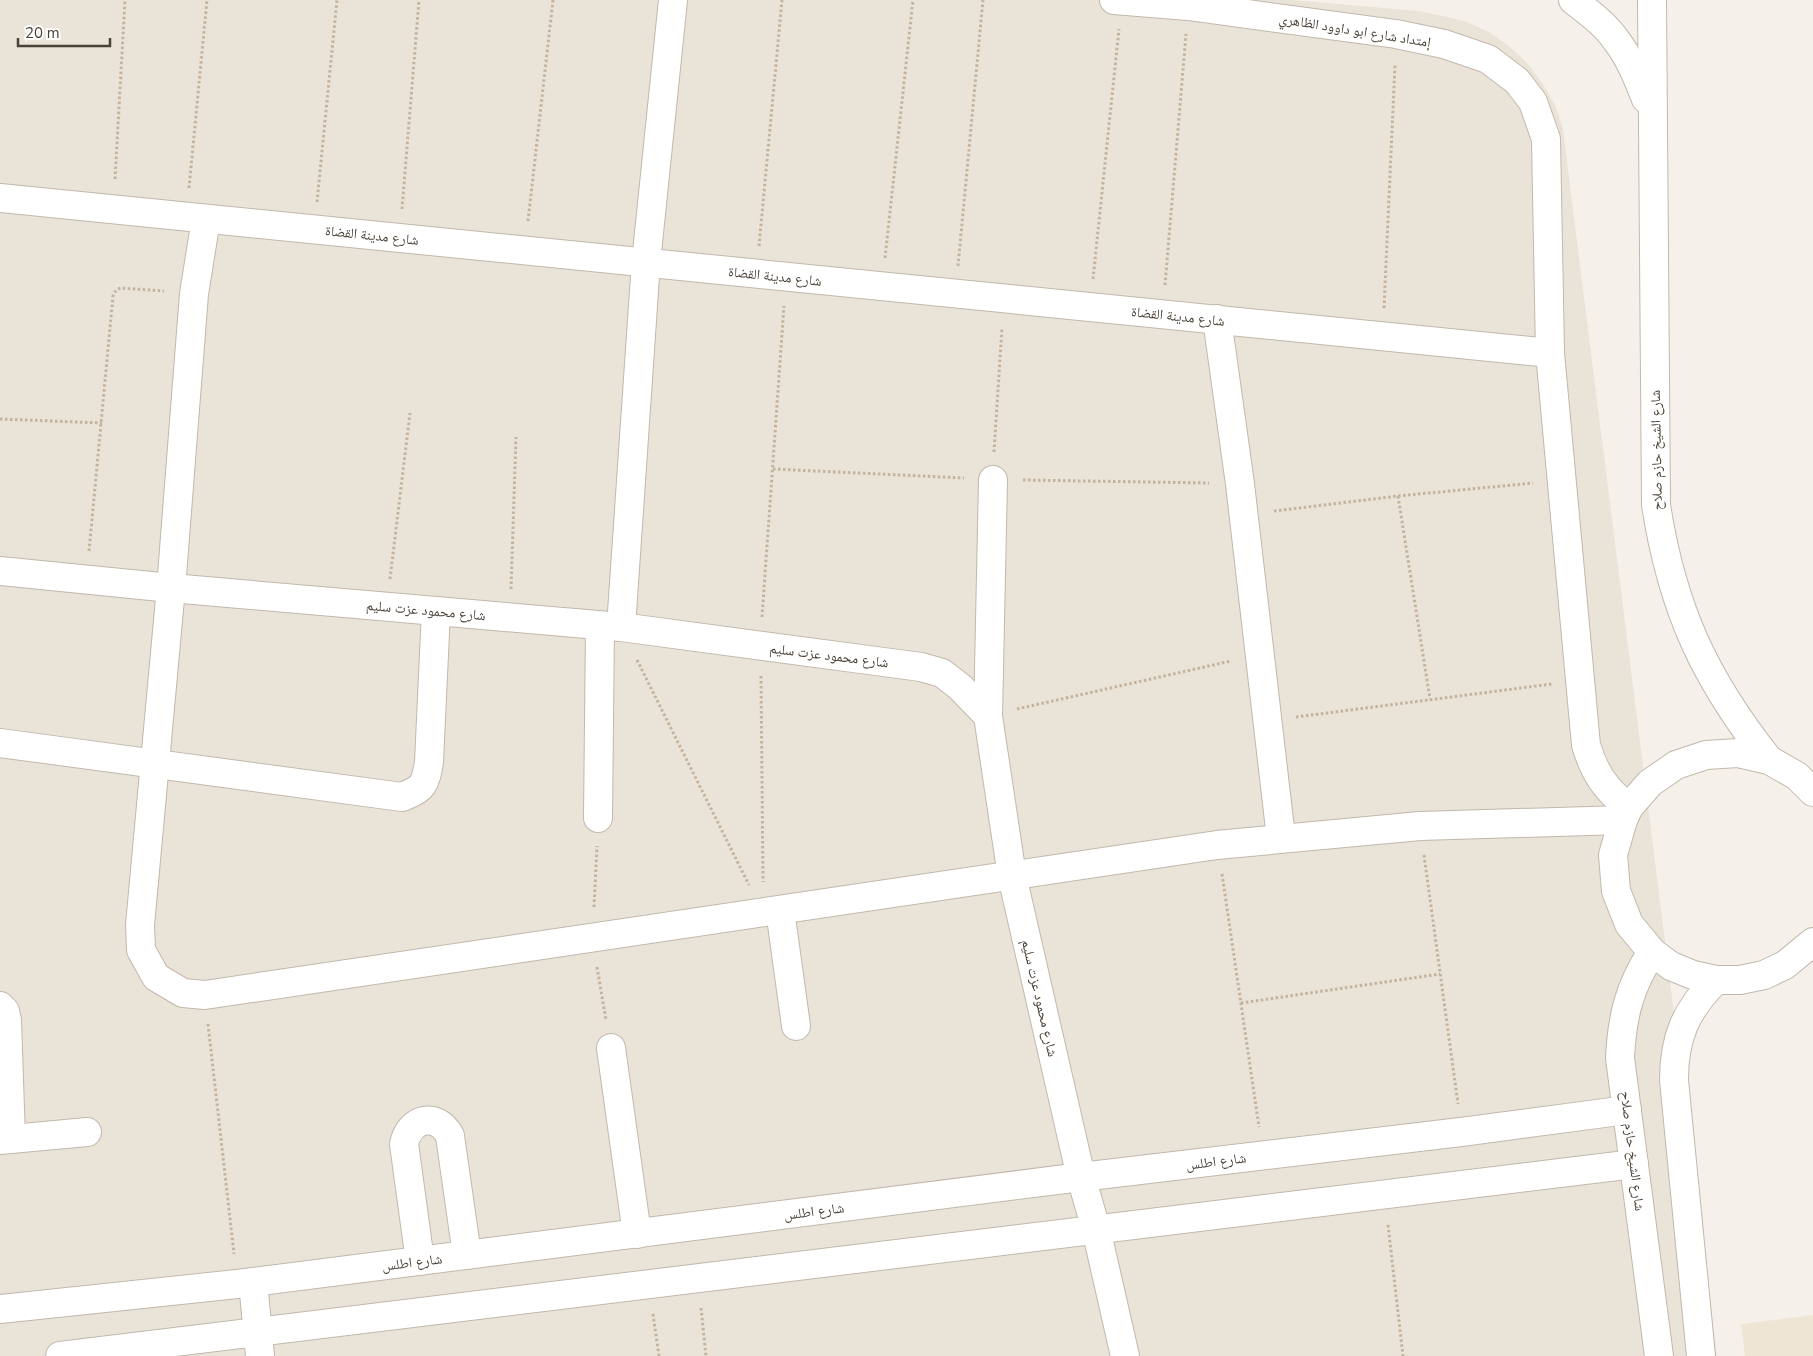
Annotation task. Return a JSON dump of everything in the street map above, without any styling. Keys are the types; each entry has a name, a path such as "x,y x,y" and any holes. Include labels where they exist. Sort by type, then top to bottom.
{"street":[{"path":"598,818 610,626 673,0"},
{"name":"إمتداد شارع ابو داوود الظاهري","path":"1118,0 1188,6 1396,34 1444,44 1488,59 1517,81 1533,102 1546,138 1550,353"},
{"path":"1573,0 1594,17 1616,39 1633,66 1652,112"},
{"name":"شارع الشيخ حازم صلاح","path":"1652,0 1656,505 1662,546 1673,587 1687,626 1705,664 1729,706 1769,760"},
{"name":"شارع مدينة القضاة","path":"0,198 1550,353"},
{"path":"196,218 194,294 171,588 140,925 141,950 156,978 183,993 205,995 1217,845 1420,826 1626,814"},
{"path":"1217,319 1240,484 1269,721 1281,838"},
{"path":"1550,353 1586,745 1591,762 1608,790 1626,814"},
{"path":"988,716 993,480"},
{"name":"شارع محمود عزت سليم","path":"0,571 171,588 610,626 928,669 942,673 960,686 988,716 1012,876 1081,1177 1096,1229 1125,1356"},
{"path":"0,743 402,797 415,792 425,782 429,762 436,611"},
{"path":"1813,792 1797,776 1769,760 1738,753 1706,755 1676,765 1650,783 1626,814 1613,854 1616,891 1629,924 1652,952 1671,966 1693,975 1716,980 1748,978 1764,975 1785,965 1813,942"},
{"path":"772,911 796,1026"},
{"name":"شارع الشيخ حازم صلاح","path":"1652,952 1632,987 1626,1006 1621,1032 1620,1058 1659,1356"},
{"path":"1785,965 1813,961"},
{"path":"1701,1356 1674,1090 1674,1062 1682,1025 1697,1001 1716,980"},
{"path":"0,1006 5,1011 7,1020 5,1139 86,1132"},
{"path":"611,1048 637,1234"},
{"name":"شارع اطلس","path":"0,1309 245,1283 1627,1110"},
{"path":"420,1261 404,1144 409,1131 420,1122 427,1120 441,1124 450,1136 468,1255"},
{"path":"60,1356 259,1344 649,1284 1634,1164"},
{"path":"245,1283 259,1344"}],"path":[{"path":"113,210 125,0"},
{"path":"196,218 207,0"},
{"path":"314,230 336,0"},
{"path":"399,238 419,0"},
{"path":"525,251 553,0"},
{"path":"756,274 782,0"},
{"path":"881,286 913,0"},
{"path":"955,294 983,0"},
{"path":"1090,307 1118,0"},
{"path":"1162,314 1188,6"},
{"path":"1383,336 1396,34"},
{"path":"772,911 760,646 786,277"},
{"path":"86,580 113,296 116,290 121,288 194,294"},
{"path":"993,480 1004,298"},
{"path":"387,607 410,413"},
{"path":"0,419 102,423"},
{"path":"511,618 516,437"},
{"path":"773,469 993,480 1240,484"},
{"path":"1243,514 1398,496 1561,481"},
{"path":"1398,496 1430,699"},
{"path":"610,626 772,911"},
{"path":"988,716 1260,654"},
{"path":"1269,721 1580,680"},
{"path":"598,818 592,938 611,1048"},
{"path":"1420,826 1462,1132"},
{"path":"1217,845 1263,1155"},
{"path":"1240,1003 1440,974"},
{"path":"205,995 245,1283"},
{"path":"1384,1194 1403,1356"},
{"path":"697,1278 706,1356"},
{"path":"649,1284 659,1356"}],"shaded area":[{"path":"0,0 1292,0 1418,11 1443,16 1467,22 1489,32 1510,47 1528,64 1543,84 1555,105 1563,129 1717,1356 0,1356"},
{"path":"1813,1315 1813,1356 1745,1356 1741,1324"}]}
